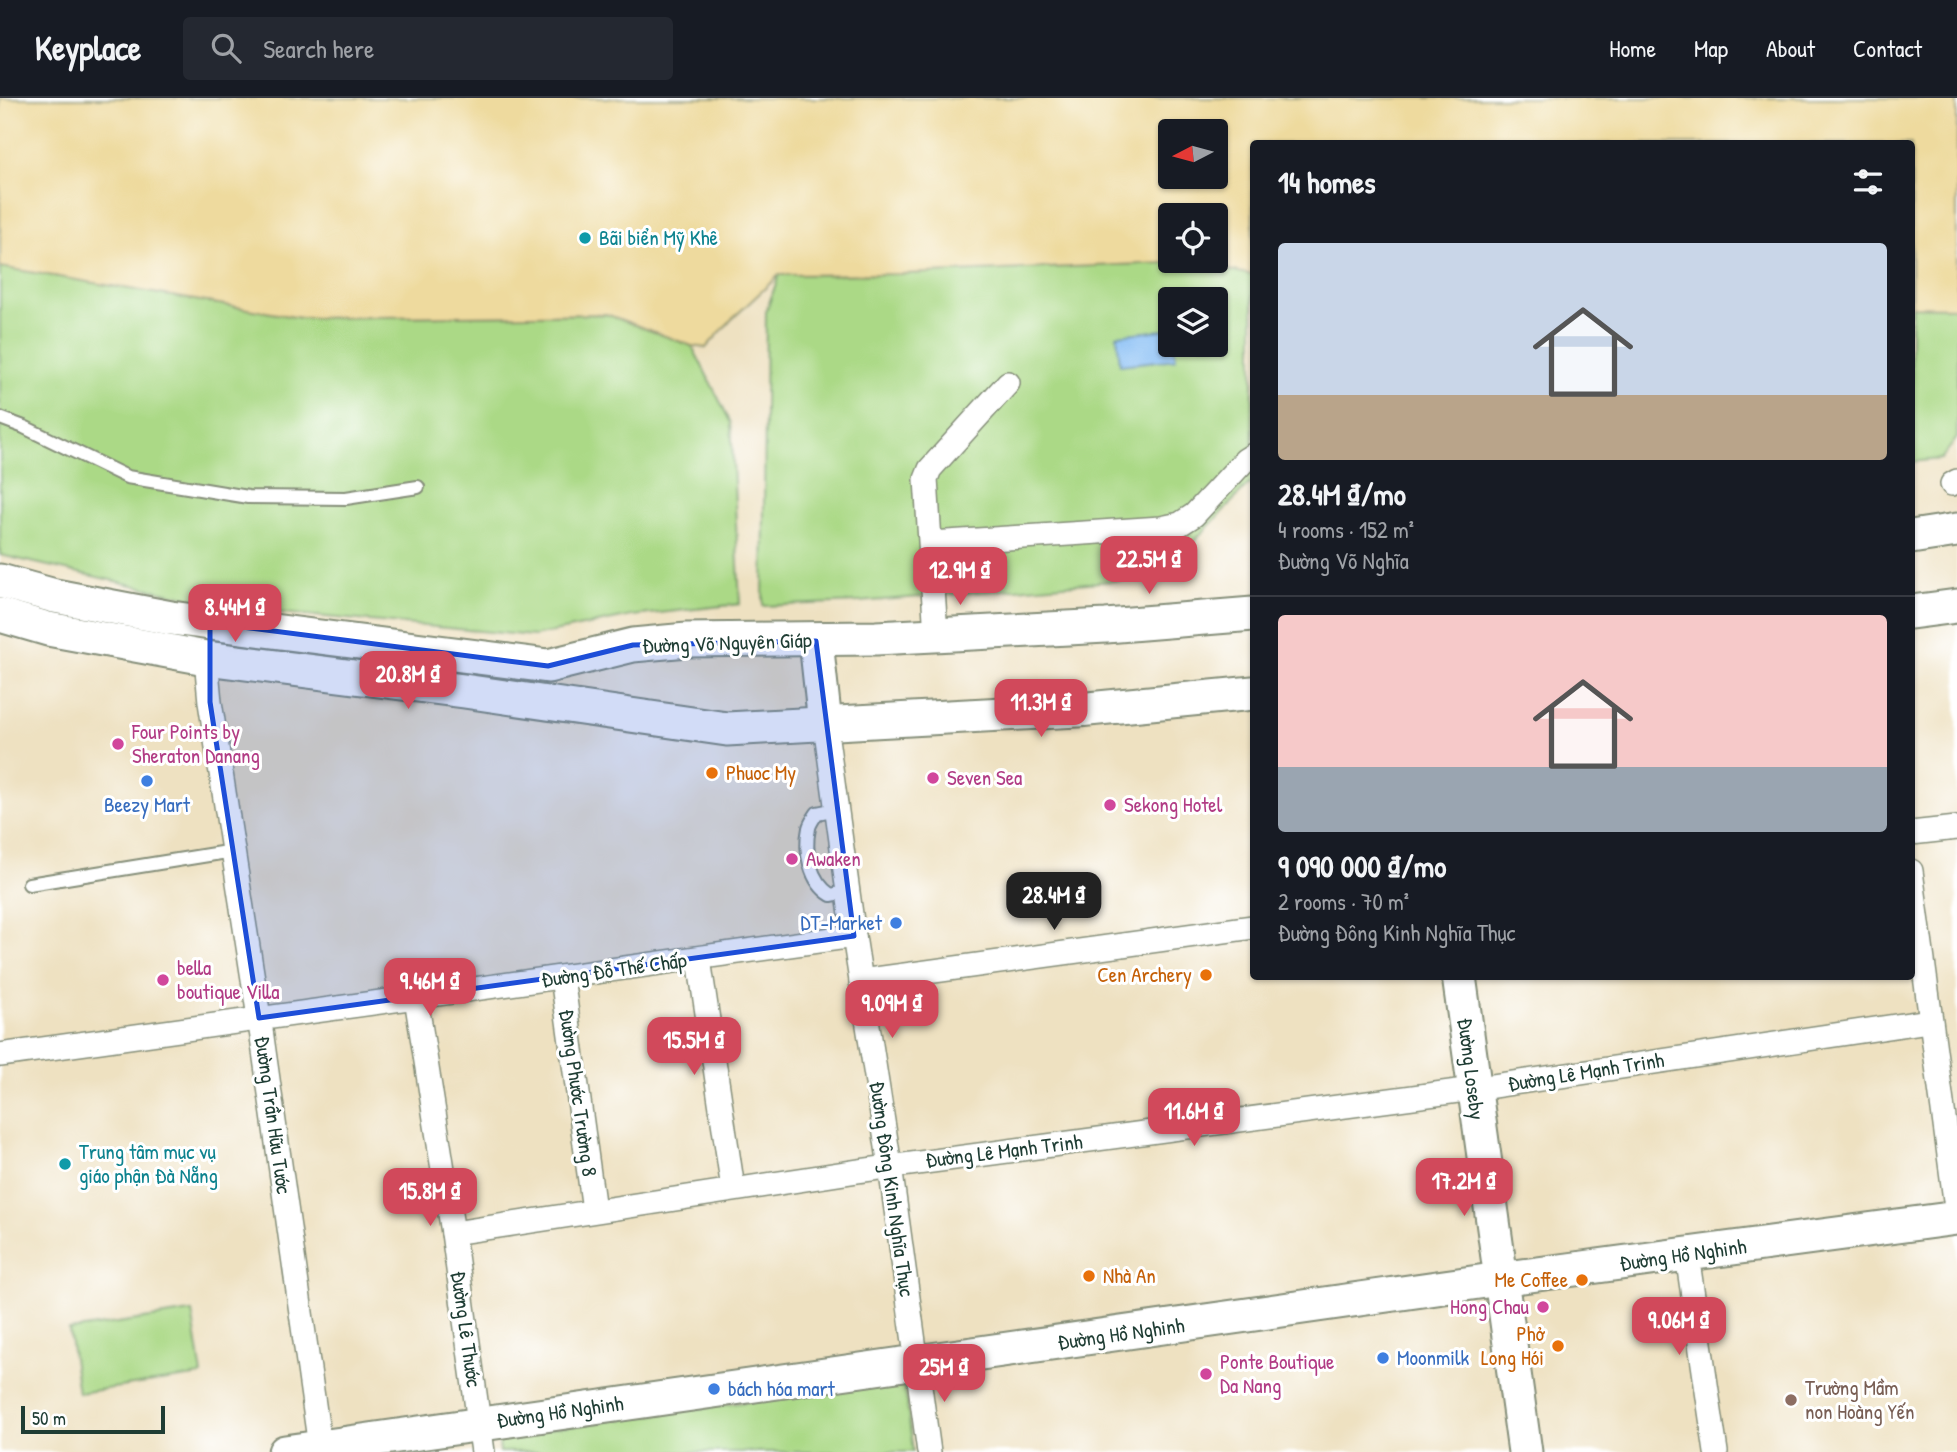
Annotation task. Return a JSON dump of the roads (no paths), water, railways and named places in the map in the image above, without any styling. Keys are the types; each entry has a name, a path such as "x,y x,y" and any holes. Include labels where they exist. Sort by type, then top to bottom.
{"main road":[{"path":"1915,536 1957,530"},
{"name":"Đường Võ Nguyên Giáp","path":"0,581 55,596 210,623 548,666 633,645 687,640 816,641 1183,621 1250,614"},
{"path":"1915,611 1957,606"},
{"path":"0,615 48,629 206,659 464,691 727,729 1078,710 1250,693"},
{"path":"206,659 210,623"},
{"path":"816,641 825,724"},
{"name":"Đường Loseby","path":"1460,980 1525,1452"},
{"name":"Đường Hồ Nghinh","path":"285,1452 320,1447 481,1438 916,1363 1957,1216"}],"street":[{"path":"936,635 926,479 930,469 1008,383"},
{"path":"932,543 1161,528 1180,524 1194,515 1250,457"},
{"name":"Đường Trần Hữu Tước","path":"206,659 210,702 259,1018 320,1447"},
{"name":"Đường Đông Kinh Nghĩa Thục","path":"825,724 929,1452"},
{"path":"1915,833 1957,828"},
{"path":"1915,904 1957,1216"},
{"path":"861,981 1250,927"},
{"name":"Đường Đỗ Thế Chấp","path":"0,1055 854,936"},
{"path":"699,958 733,1189"},
{"name":"Đường Phước Trường 8","path":"562,977 594,1210"},
{"name":"Đường Lê Thước","path":"416,998 453,1233 481,1438"},
{"name":"Đường Lê Mạnh Trinh","path":"453,1233 890,1166 1474,1090 1929,1021"},
{"path":"1687,1255 1716,1452"}],"lane":[{"path":"0,418 127,477 155,482 248,497 346,498 418,487"},
{"path":"837,809 817,813 809,826 809,852 813,877 820,888 831,895 848,892"},
{"path":"29,884 233,851"}],"water":[{"path":"1158,330 1158,357 1176,359 1120,365 1117,335"}],"place":[{"name":"Bãi biển Mỹ Khê","path":"585,238"},
{"name":"Four Points by Sheraton Danang","path":"118,744"},
{"name":"Phuoc My","path":"712,773"},
{"name":"Seven Sea","path":"933,778"},
{"name":"Beezy Mart","path":"147,781"},
{"name":"Sekong Hotel","path":"1110,805"},
{"name":"Awaken","path":"792,859"},
{"name":"DT-Market","path":"896,923"},
{"name":"Cen Archery","path":"1206,975"},
{"name":"bella boutique Villa","path":"163,980"},
{"name":"Trung tâm mục vụ giáo phận Đà Nẵng","path":"65,1164"},
{"name":"Nhà An","path":"1089,1276"},
{"name":"Me Coffee","path":"1582,1280"},
{"name":"Hong Chau","path":"1543,1307"},
{"name":"Phở Long Hói","path":"1558,1346"},
{"name":"Moonmilk","path":"1383,1358"},
{"name":"Ponte Boutique Da Nang","path":"1206,1374"},
{"name":"bách hóa mart","path":"714,1389"},
{"name":"Trường Mầm non Hoàng Yến","path":"1791,1400"}]}
